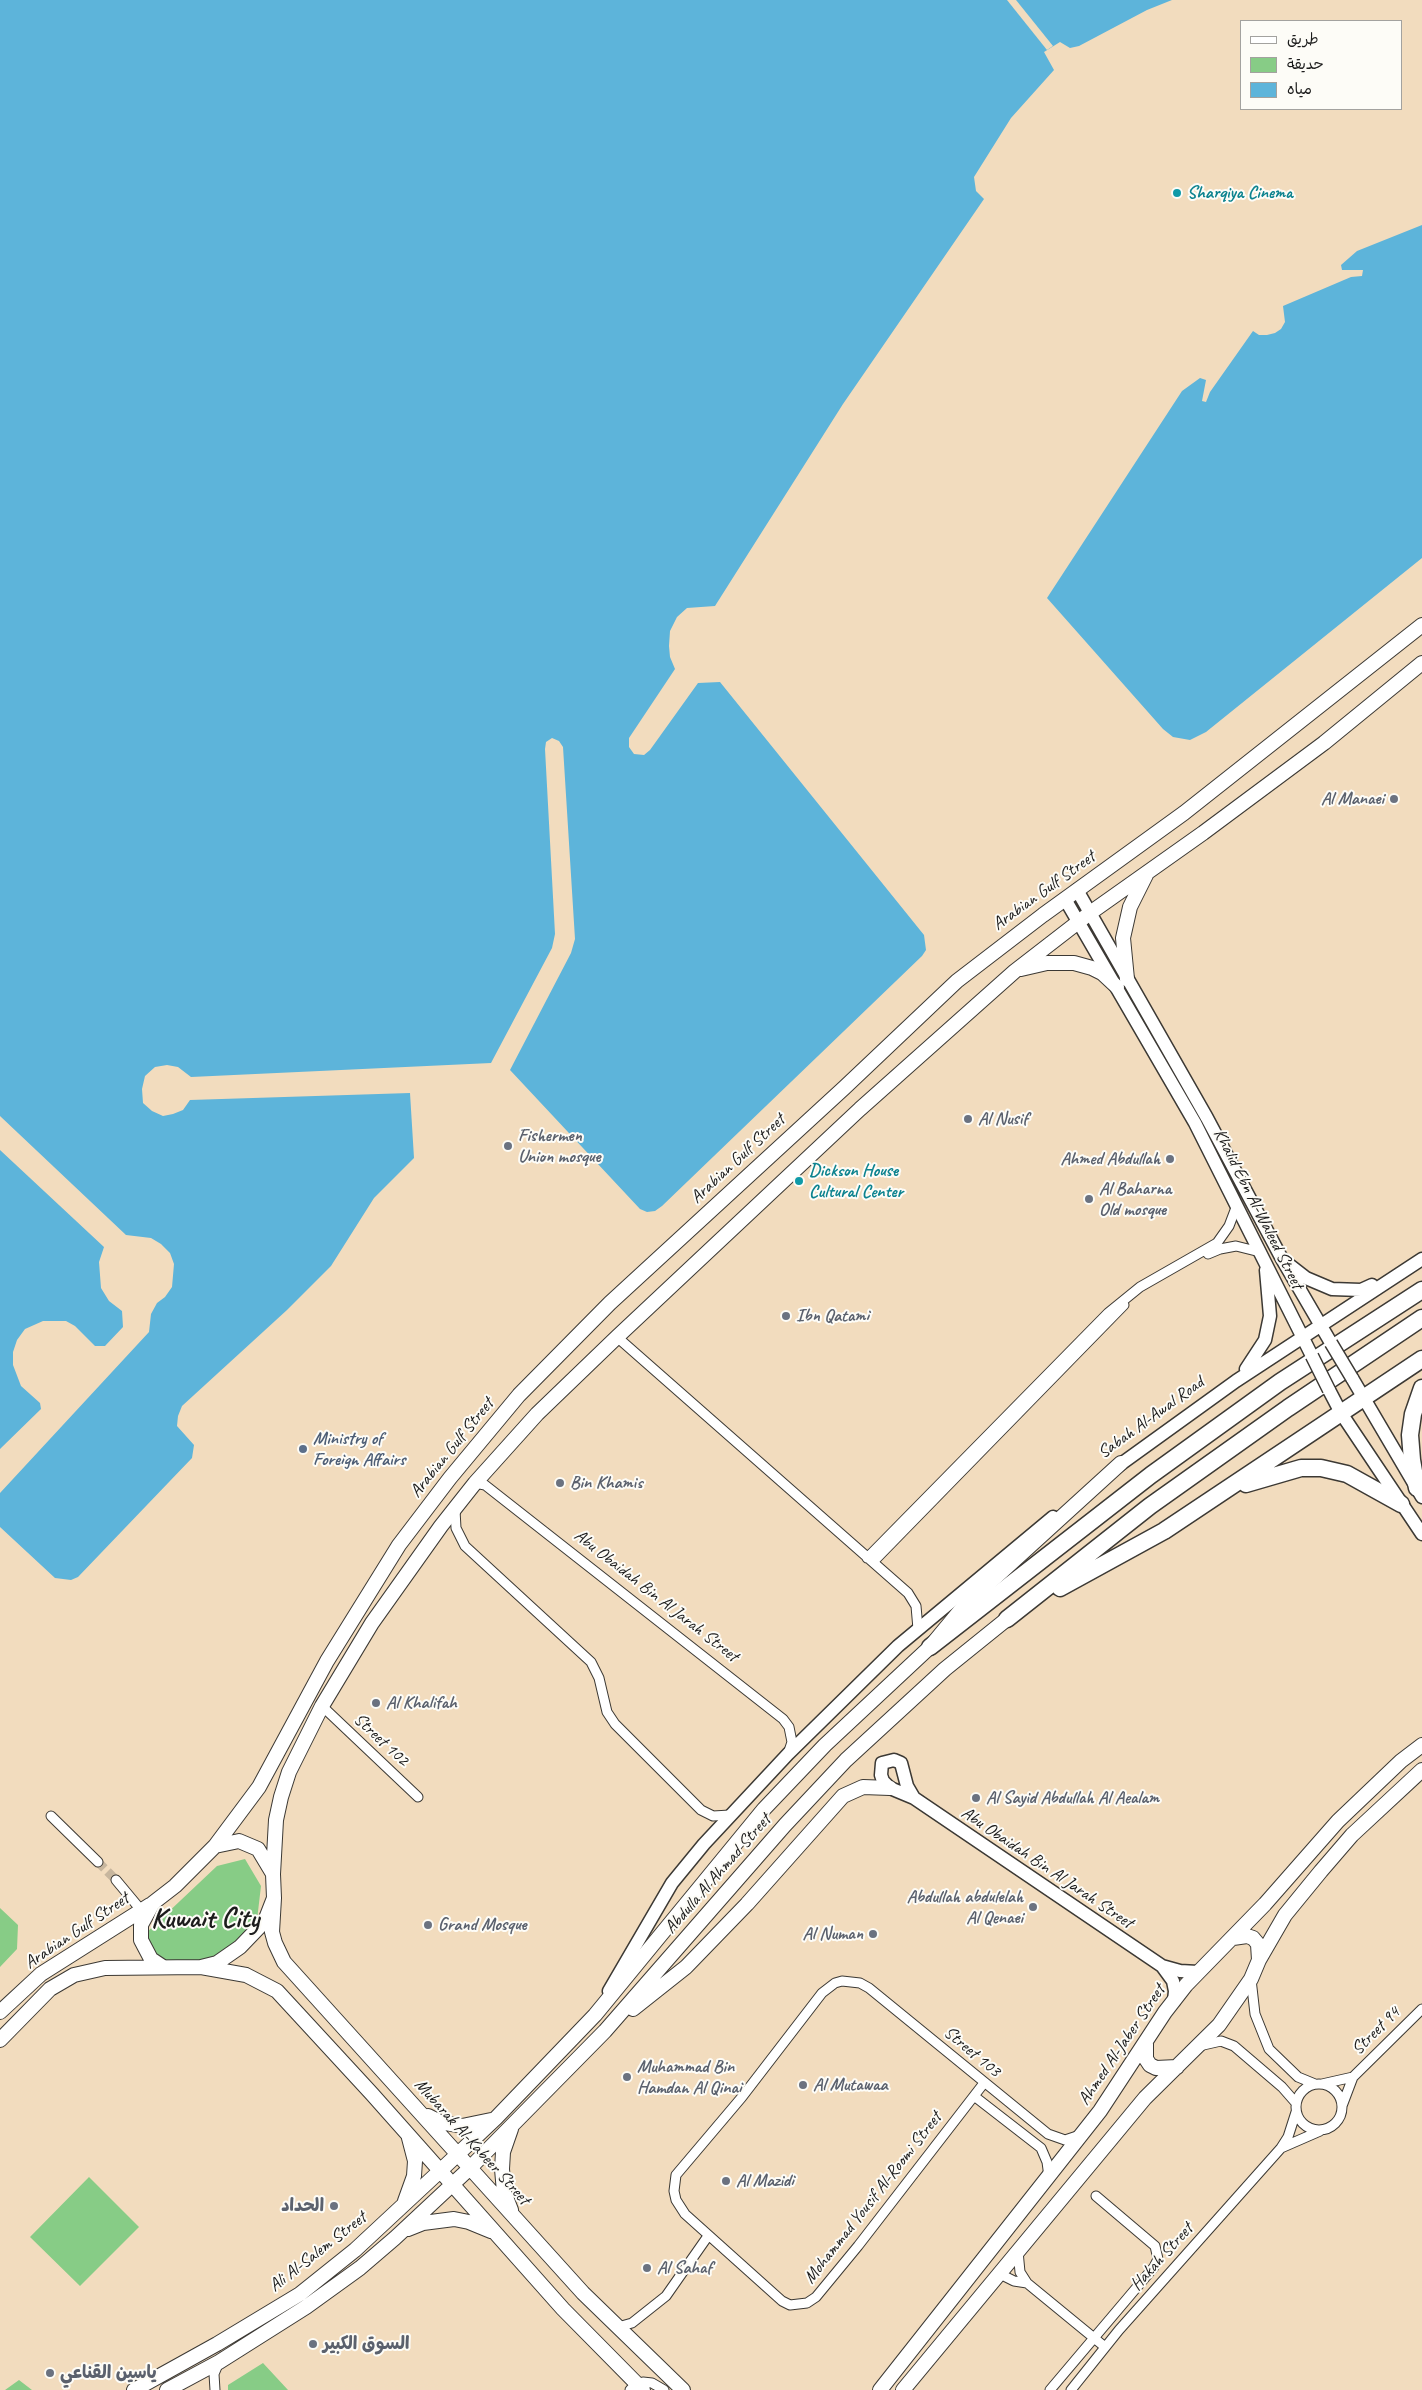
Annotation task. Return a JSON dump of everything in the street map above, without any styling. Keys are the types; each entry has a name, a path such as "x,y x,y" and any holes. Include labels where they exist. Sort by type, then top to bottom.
{"highway":[{"path":"930,1648 1151,1475 1280,1382 1422,1290"},
{"path":"1007,1619 1150,1506 1422,1318"},
{"path":"1023,1608 1164,1531 1422,1359"},
{"path":"1420,1493 1412,1460 1410,1436 1413,1414 1422,1388"},
{"path":"1225,1491 1280,1472 1301,1468 1321,1468 1347,1474 1401,1504"}],"main road":[{"name":"Arabian Gulf Street","path":"215,1846 259,1788 327,1661 400,1545 450,1478 519,1394 610,1302 840,1092 957,981 1191,807 1422,625"},
{"path":"201,1967 217,1962 249,1939 264,1921 274,1898 273,1874 276,1820 289,1772 322,1706 372,1623 455,1507 537,1414 617,1336 860,1109 1015,971 1090,913 1324,743 1422,662"},
{"path":"1015,971 1047,963 1065,961 1092,968 1122,983 1123,948 1127,918 1138,888 1148,871"},
{"name":"Khalid Ebn Al-Waleed Street","path":"1077,890 1090,913 1122,983 1237,1205 1341,1413 1422,1534"},
{"name":"Khalid Ebn Al-Waleed Street","path":"1065,899 1078,922 1122,983 1207,1118 1282,1259 1420,1493"},
{"path":"1236,1381 1254,1360 1265,1340 1270,1316 1263,1257"},
{"path":"1282,1259 1306,1278 1332,1289 1361,1290 1389,1280"},
{"name":"Sabah Al-Awal Road","path":"918,1629 1122,1463 1302,1336 1422,1259"},
{"name":"Abdulla Al Ahmad Street","path":"458,2154 496,2118 595,2016 764,1809 825,1746 930,1648 964,1606 1122,1463"},
{"name":"Abdulla Al Ahmad Street","path":"470,2168 606,2031 785,1825 846,1760 945,1669 1007,1619"},
{"name":"Abdulla Al Ahmad Street","path":"595,2016 660,1900 699,1850 788,1754 864,1678 918,1629"},
{"name":"Ahmed Al-Jaber Street","path":"880,2390 974,2274 1083,2134 1174,2001 1198,1972 1233,1938 1338,1821 1401,1761 1422,1745"},
{"path":"890,1788 883,1781 880,1770 882,1764 894,1760 901,1763 904,1768 907,1786 914,1798"},
{"path":"904,2390 1145,2098 1219,2025 1251,1979 1259,1960 1285,1915 1346,1842 1422,1770"},
{"path":"606,2031 686,1967 747,1904 843,1796 863,1787 890,1788"},
{"name":"Abu Obaidah Bin Al Jarah Street","path":"890,1788 914,1798 1162,1966 1180,1971 1198,1972"},
{"path":"273,1874 264,1856 253,1846 239,1841 215,1846 175,1886 147,1907 141,1925 142,1940 151,1959 163,1967 201,1967 230,1970 259,1980 277,1991 441,2170 497,2235 636,2388"},
{"name":"Mubarak Al-Kabeer Street","path":"274,1898 272,1932 280,1956 355,2041 420,2110 514,2218 618,2328 683,2390"},
{"name":"Arabian Gulf Street","path":"0,2012 41,1974 147,1907"},
{"path":"1233,1938 1247,1936 1253,1938 1258,1944 1259,1960"},
{"name":"Abu Obaidah Bin Al Jarah Street","path":"1162,1966 1173,1981 1174,2001"},
{"name":"Arabian Gulf Street","path":"0,2040 50,1989 74,1975 105,1968 163,1967"},
{"path":"318,2035 312,2019 318,2014 324,2014 355,2041"},
{"path":"1146,2044 1146,2059 1150,2065 1156,2068 1177,2067"},
{"path":"420,2110 440,2122 457,2126 474,2125 496,2118"},
{"path":"514,2122 505,2146 502,2169 504,2192 514,2218"},
{"path":"394,2214 404,2203 414,2176 415,2161 406,2133"},
{"name":"Ali Al-Salem Street","path":"134,2390 217,2344 300,2294 355,2250 458,2154"},
{"name":"Ali Al-Salem Street","path":"167,2390 219,2362 316,2301 395,2238 470,2168"},
{"path":"395,2238 423,2223 454,2219 469,2222 497,2235"},
{"path":"994,2248 993,2259 1000,2274"},
{"path":"974,2274 978,2272 987,2273 991,2285"}],"street":[{"path":"1213,1249 1225,1233 1237,1205"},
{"path":"870,1560 1108,1313 1140,1287 1213,1249 1236,1246 1263,1257"},
{"path":"617,1336 913,1599 918,1613 918,1629"},
{"name":"Abu Obaidah Bin Al Jarah Street","path":"475,1483 485,1485 783,1719 789,1727 792,1742 788,1754"},
{"path":"455,1507 456,1528 465,1546 591,1662 599,1678 607,1712 615,1724 701,1810 713,1816 730,1815"},
{"name":"Street 102","path":"322,1706 418,1797"},
{"path":"51,1816 98,1862"},
{"path":"116,1880 147,1907"},
{"path":"1198,2046 1221,2041 1234,2046 1282,2087 1296,2108 1302,2123 1307,2127 1325,2130 1338,2120 1342,2109 1336,2092 1298,2077 1269,2049 1255,2014 1251,1979"},
{"name":"Street 103","path":"842,1981 860,1983 869,1988 1048,2134 1065,2140 1083,2134"},
{"name":"Mohammad Yousif Al-Roomi Street","path":"842,1981 835,1982 822,1993 742,2096 676,2175 674,2191 679,2208 782,2301 790,2304 807,2303 816,2297 858,2246 984,2083"},
{"name":"Street 94","path":"1342,2109 1353,2077 1422,2008"},
{"name":"Street 94","path":"1318,2084 1332,2083 1353,2077"},
{"path":"1296,2108 1300,2093 1318,2084"},
{"name":"Street 103","path":"974,2096 1041,2148 1047,2162 1049,2178"},
{"name":"Hakah Street","path":"1071,2390 1106,2347 1281,2148 1290,2131 1296,2108"},
{"name":"Hakah Street","path":"1281,2148 1325,2130"},
{"path":"1050,2390 1154,2267 1158,2254 1152,2242 1096,2196"},
{"path":"618,2328 632,2323 666,2296 708,2236"},
{"path":"1018,2251 1020,2272 1027,2283 1106,2347"},
{"path":"1000,2274 1014,2281 1027,2283"},
{"path":"215,2390 214,2374 219,2362"},
{"path":"636,2388 643,2382 652,2382 664,2390"}],"green space":[{"path":"245,1859 261,1886 257,1920 231,1945 201,1966 164,1966 149,1951 144,1935 217,1866"},
{"path":"0,1908 18,1925 17,1949 0,1967"},
{"path":"89,2177 139,2227 80,2286 30,2237"},
{"path":"263,2363 288,2390 228,2390 228,2385"},
{"path":"19,2380 32,2390 5,2390"}],"water":[{"path":"0,0 1172,0 1147,10 1079,46 1070,48 1060,42 1044,52 1054,70 1011,118 974,177 976,191 984,199 843,404 715,606 687,608 677,617 670,631 669,646 670,657 675,669 629,738 629,747 634,754 644,755 650,750 698,683 720,682 924,935 926,950 922,956 662,1206 655,1211 647,1212 640,1209 510,1070 571,953 575,939 563,747 559,741 552,738 546,742 555,934 552,948 491,1063 191,1077 178,1067 167,1065 155,1067 145,1076 142,1089 143,1103 152,1111 163,1116 183,1110 190,1100 410,1093 414,1158 374,1198 331,1266 287,1310 182,1406 177,1426 194,1445 192,1458 78,1577 71,1580 55,1578 0,1527 0,1493 149,1332 151,1314 157,1303 165,1297 172,1287 174,1264 170,1253 161,1244 151,1238 126,1235 0,1116"},
{"path":"1422,225 1422,558 1206,732 1190,740 1173,737 1163,729 1047,598 1182,391 1200,378 1206,380 1202,401 1206,402 1210,392 1253,331 1259,335 1267,335 1281,329 1285,322 1283,306 1351,277 1362,276 1363,270 1342,270 1341,265 1357,251"},
{"path":"0,1150 104,1247 99,1262 101,1288 109,1301 122,1311 123,1327 105,1346 95,1346 75,1326 66,1321 43,1321 25,1329 17,1340 13,1352 13,1365 21,1386 40,1403 41,1409 0,1449"}],"pier":[{"path":"1007,0 1016,0 1053,46 1047,50"}],"tunnel":[{"path":"98,1862 116,1880"}],"place":[{"name":"Sharqiya Cinema","path":"1177,193"},
{"name":"Al Manaei","path":"1394,799"},
{"name":"Al Nusif","path":"968,1119"},
{"name":"Fishermen Union mosque","path":"508,1146"},
{"name":"Ahmed Abdullah","path":"1170,1159"},
{"name":"Dickson House Cultural Center","path":"799,1181"},
{"name":"Al Baharna Old mosque","path":"1089,1199"},
{"name":"Ibn Qatami","path":"786,1316"},
{"name":"Ministry of Foreign Affairs","path":"303,1449"},
{"name":"Bin Khamis","path":"560,1483"},
{"name":"Al Khalifah","path":"376,1703"},
{"name":"Al Sayid Abdullah Al Aealam","path":"976,1798"},
{"name":"Abdullah abdulelah Al Qenaei","path":"1033,1907"},
{"name":"Grand Mosque","path":"428,1925"},
{"name":"Al Numan","path":"873,1934"},
{"name":"Muhammad Bin Hamdan Al Qinai","path":"627,2077"},
{"name":"Al Mutawaa","path":"803,2085"},
{"name":"Al Mazidi","path":"726,2181"},
{"name":"الحداد","path":"334,2206"},
{"name":"Al Sahaf","path":"647,2268"},
{"name":"السوق الكبير","path":"313,2344"},
{"name":"ياسين القناعي","path":"50,2373"}],"district":[{"name":"Kuwait City","path":"205,1920"}]}
